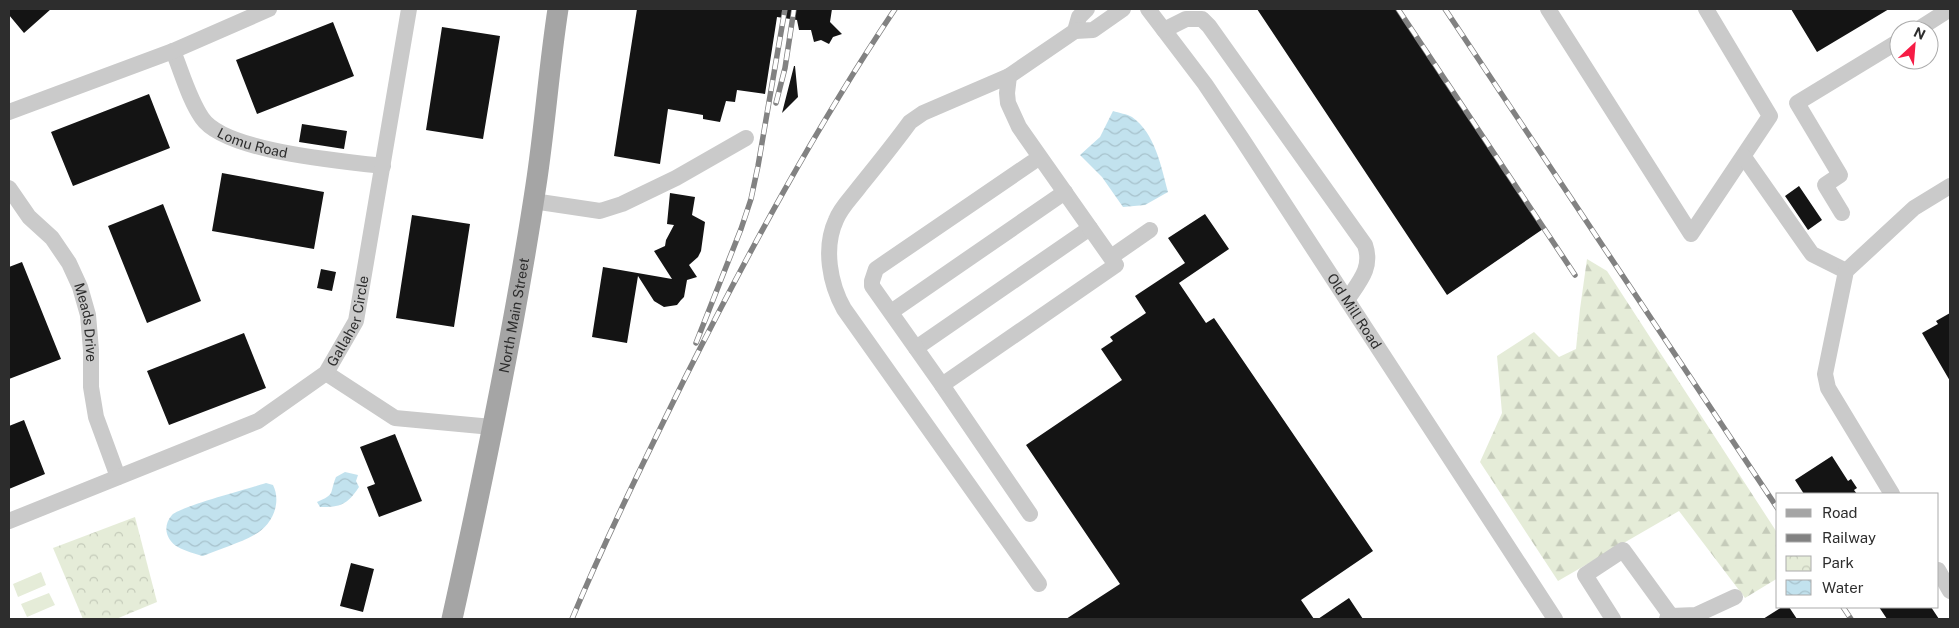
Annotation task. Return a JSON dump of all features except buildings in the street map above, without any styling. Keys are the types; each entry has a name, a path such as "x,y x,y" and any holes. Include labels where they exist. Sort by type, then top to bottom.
{"main road":[{"name":"North Main Street","path":"452,619 509,346 533,201 558,9"}],"street":[{"path":"9,112 173,51 269,9"},
{"name":"Gallaher Circle","path":"9,521 258,421 326,373 356,321 409,9"},
{"path":"1075,31 1079,17 1088,9"},
{"path":"1039,584 844,309 833,284 830,265 831,238 836,220 844,206 910,122 923,112 1009,76 1075,31 1093,30 1123,9"},
{"name":"Old Mill Road","path":"1148,9 1205,84 1555,619"},
{"path":"1548,9 1692,234 1770,116 1706,9"},
{"path":"1934,20 1950,10"},
{"path":"1164,30 1186,19 1202,19 1209,26 1365,245 1368,255 1367,264 1347,300"},
{"path":"1842,213 1825,185 1840,175 1797,103 1889,47"},
{"name":"Lomu Road","path":"173,51 202,119 214,131 248,144 300,155 383,166"},
{"path":"942,385 1116,265 1012,113 1007,92 1009,76"},
{"path":"533,201 600,211 616,206 676,178 746,138"},
{"path":"1030,514 872,286 872,281 876,269 1040,156"},
{"path":"1744,157 1812,254 1846,271"},
{"path":"1891,493 1828,388 1825,374 1846,271 1914,208 1950,186"},
{"name":"Meads Drive","path":"9,188 29,217 52,238 70,263 80,288 88,315 92,387 96,417 118,477"},
{"path":"890,312 1065,192"},
{"path":"916,348 1090,228"},
{"path":"1111,258 1150,230"},
{"path":"326,373 395,418 492,427"},
{"path":"1614,619 1585,575 1623,550 1669,617 1696,615 1735,597"},
{"path":"1939,572 1950,591"}],"green space":[{"path":"1587,259 1607,271 1776,531 1776,579 1745,598 1679,511 1558,581 1480,462 1502,413 1497,356 1534,332 1559,357 1576,349"},
{"path":"135,517 157,602 116,619 83,619 53,548"},
{"path":"41,572 46,585 18,597 13,584"},
{"path":"49,593 55,605 27,617 21,604"}],"water":[{"path":"1113,111 1130,116 1140,124 1152,141 1160,161 1168,192 1145,205 1123,207 1102,177 1080,155 1100,137"},
{"path":"345,472 358,475 356,481 359,487 355,493 343,504 320,507 317,502 330,495 336,477"},
{"path":"266,483 273,485 276,492 276,506 266,526 254,535 203,556 178,547 168,537 167,524 172,515 177,512"}],"railway":[{"path":"696,343 751,199 785,9"},
{"path":"776,103 785,68 794,9"},
{"path":"572,619 640,469 733,285 810,145 895,9"},
{"path":"1398,9 1575,275"},
{"path":"1445,9 1776,506"},
{"path":"1844,608 1851,619"}]}
